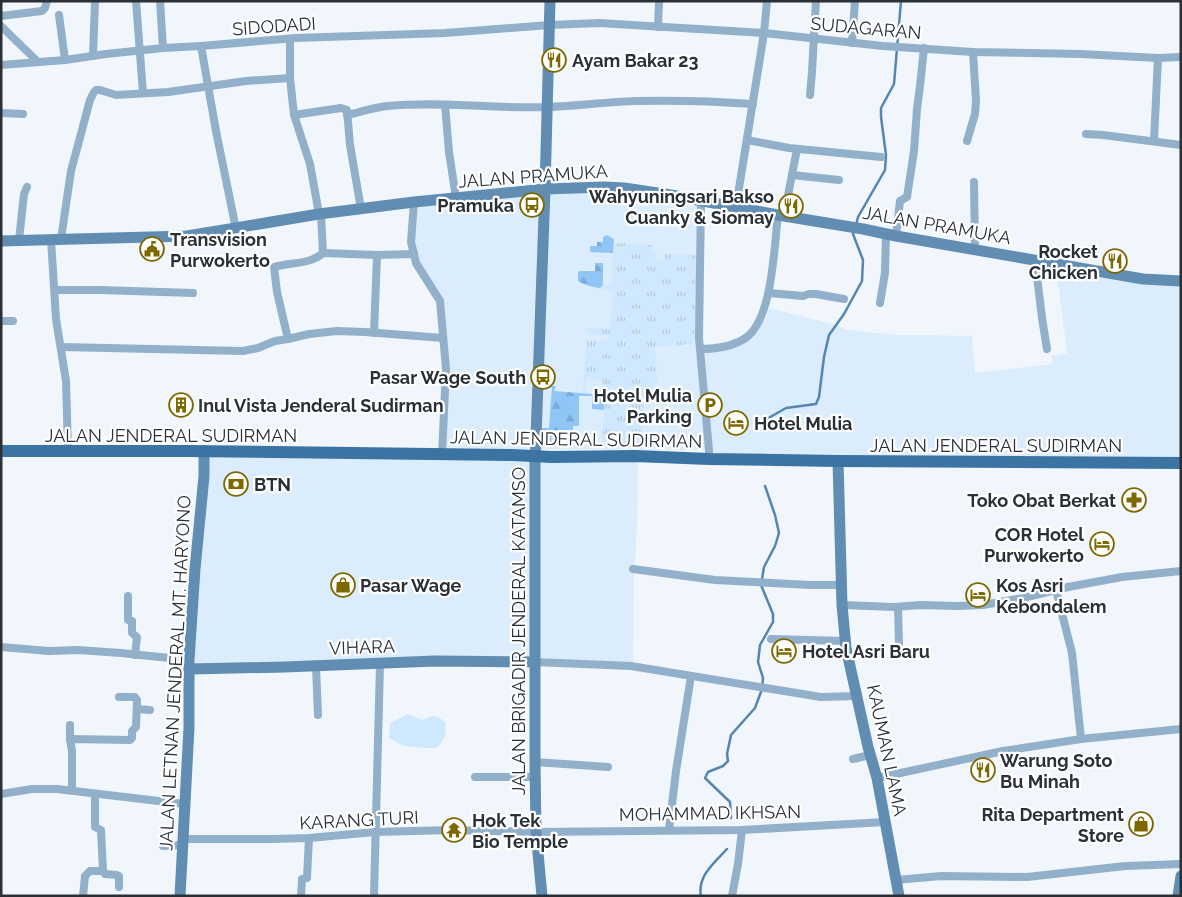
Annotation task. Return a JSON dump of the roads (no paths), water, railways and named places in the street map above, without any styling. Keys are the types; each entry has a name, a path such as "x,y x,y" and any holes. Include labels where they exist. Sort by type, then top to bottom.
{"main road":[{"name":"JALAN JENDERAL SUDIRMAN","path":"1,451 204,451 535,455 552,457 635,456 838,461 1181,463"}],"street":[{"path":"1,16 42,11 47,1"},
{"path":"93,56 95,1"},
{"path":"136,1 143,92"},
{"path":"160,1 163,48"},
{"name":"JALAN BRIGADIR JENDERAL KATAMSO","path":"542,896 536,832 535,777 535,455 550,1"},
{"path":"658,27 659,1"},
{"path":"736,207 764,33 767,1"},
{"path":"810,95 816,1"},
{"path":"852,43 855,1"},
{"path":"59,15 65,60"},
{"name":"SUDAGARAN","path":"549,26 599,23 764,33 813,40 973,52 1081,54 1158,58 1181,57"},
{"path":"1,26 38,62"},
{"name":"SIDODADI","path":"1,65 65,60 163,48 290,39 461,33 549,26"},
{"path":"290,39 290,78 294,115 310,164 320,214 323,253"},
{"path":"201,46 236,228"},
{"path":"880,303 891,234 900,201 907,197 914,151 924,48"},
{"path":"966,141 975,114 973,52"},
{"path":"1154,140 1158,58"},
{"path":"68,451 66,381 56,319 56,239 71,170 90,100 94,92 100,90 116,94 168,92 246,81 290,78"},
{"path":"347,115 387,106 547,107 634,101 683,100 710,100 753,104"},
{"path":"445,105 449,152 456,198"},
{"path":"294,115 346,108 361,209"},
{"path":"1,113 23,114"},
{"path":"1086,134 1154,140 1181,145"},
{"path":"747,140 797,149 881,157"},
{"path":"700,349 732,345 746,338 756,325 769,293 781,216 797,149"},
{"path":"792,175 839,180"},
{"path":"974,182 976,209 975,249"},
{"path":"19,240 24,194 27,187"},
{"name":"JALAN PRAMUKA","path":"1,241 187,236 320,214 414,202 545,189 604,187 671,195 1143,279 1181,281"},
{"path":"700,201 700,349 709,459"},
{"path":"414,202 411,242 416,263 440,301 446,369 442,455"},
{"path":"288,338 277,292 274,267 315,259 323,253 414,254"},
{"path":"374,333 377,255"},
{"path":"1035,260 1048,350"},
{"path":"55,290 193,293"},
{"path":"769,293 803,296 816,294 844,299"},
{"path":"1,321 13,321"},
{"path":"61,347 244,351 288,338 336,332 443,338"},
{"name":"JALAN LETNAN JENDERAL MT. HARYONO","path":"180,896 195,569 204,476 204,451"},
{"name":"KAUMAN LAMA","path":"838,461 841,585 845,641 876,778 899,896"},
{"path":"633,569 715,580 841,585"},
{"path":"842,605 898,607 983,605 1122,577 1181,571"},
{"path":"1056,590 1072,653 1081,739"},
{"path":"128,596 128,618 132,621 132,633 137,637 135,655"},
{"path":"898,607 899,644"},
{"path":"771,639 845,641"},
{"path":"1,646 49,651 121,652 190,664"},
{"name":"VIHARA","path":"190,664 285,667 435,661 534,662"},
{"path":"534,662 631,666 821,697 857,696"},
{"path":"374,896 380,664"},
{"path":"316,666 318,716"},
{"path":"669,830 691,676"},
{"path":"70,739 130,740 132,738 132,731 136,728 137,698 119,696"},
{"path":"137,709 150,710"},
{"path":"70,725 72,790"},
{"path":"876,778 1003,751 1081,739 1181,729"},
{"path":"853,759 870,755"},
{"path":"535,762 608,767"},
{"path":"475,777 535,777"},
{"path":"1,794 32,789 72,790 184,804"},
{"path":"95,794 95,827 101,830 103,871"},
{"name":"MOHAMMAD IKHSAN","path":"536,832 742,830 885,822"},
{"name":"KARANG TURI","path":"163,846 183,842 309,838 375,832 452,830 536,832"},
{"path":"732,896 742,830"},
{"path":"301,896 302,879 307,878 309,838"},
{"path":"896,880 941,876 1027,877 1125,866 1181,864"},
{"path":"83,896 85,876 90,871 117,874 119,876 119,887"},
{"path":"1178,896 1181,876"}],"waterway":[{"path":"856,225 858,217 885,170 886,155 881,108 894,84 901,1"},
{"path":"765,420 786,408 816,404 819,397 829,335 844,314 862,281 863,260 853,234 854,231"},
{"path":"731,818 730,802 705,778 708,772 723,766 728,761 727,754 731,735 755,708 762,689 763,678 758,662 760,645 773,622 773,614 761,585 764,567 775,546 779,533 765,486"},
{"path":"701,896 700,889 704,876 712,864 727,849"}],"place":[{"name":"Ayam Bakar 23","path":"554,60"},
{"name":"Pramuka","path":"532,205"},
{"name":"Wahyuningsari Bakso Cuanky & Siomay","path":"791,206"},
{"name":"Transvision Purwokerto","path":"152,249"},
{"name":"Rocket Chicken","path":"1115,261"},
{"name":"Pasar Wage South","path":"543,377"},
{"name":"Inul Vista Jenderal Sudirman","path":"181,405"},
{"name":"Hotel Mulia Parking","path":"710,405"},
{"name":"Hotel Mulia","path":"736,423"},
{"name":"BTN","path":"236,484"},
{"name":"Toko Obat Berkat","path":"1134,500"},
{"name":"COR Hotel Purwokerto","path":"1102,544"},
{"name":"Pasar Wage","path":"343,585"},
{"name":"Kos Asri Kebondalem","path":"978,595"},
{"name":"Hotel Asri Baru","path":"784,651"},
{"name":"Warung Soto Bu Minah","path":"983,770"},
{"name":"Rita Department Store","path":"1141,824"},
{"name":"Hok Tek Bio Temple","path":"454,830"}]}
